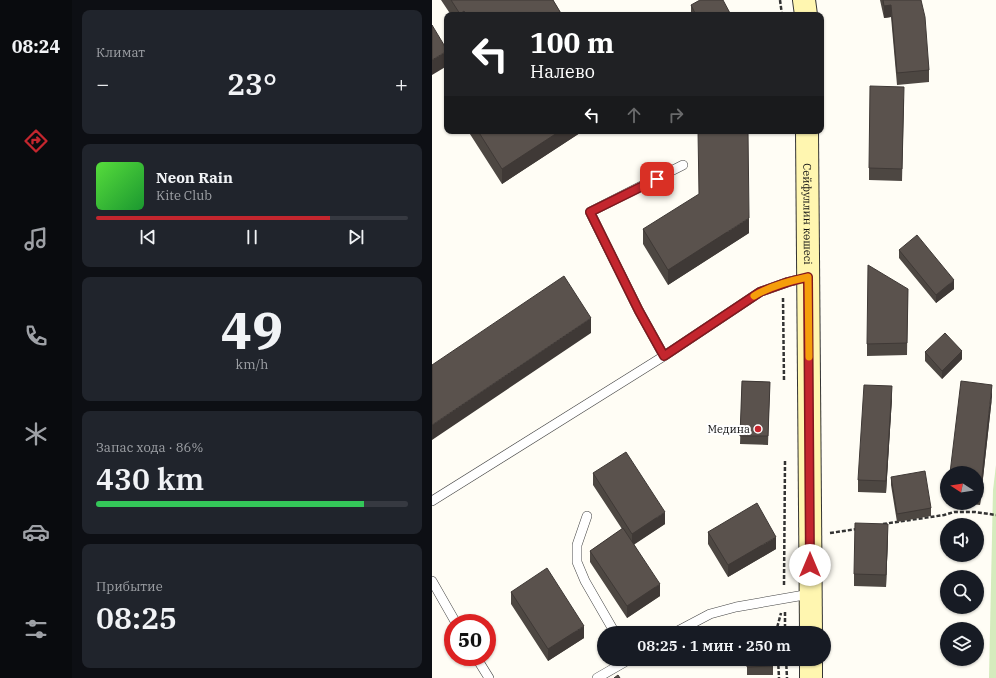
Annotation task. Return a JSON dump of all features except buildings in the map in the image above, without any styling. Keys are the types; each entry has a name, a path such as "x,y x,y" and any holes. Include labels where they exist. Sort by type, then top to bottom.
{"main road":[{"path":"804,0 806,12"},
{"name":"Сейфуллин көшесі","path":"807,134 810,626"},
{"path":"811,666 811,678"}],"lane":[{"path":"664,356 639,311 590,212 683,165"},
{"path":"432,501 664,356 760,292 783,283 808,277"},
{"path":"588,516 577,545 577,562 585,581 611,626"},
{"path":"432,581 451,614"},
{"path":"687,626 710,614 736,607 810,594"},
{"path":"482,666 489,678"},
{"path":"598,678 618,666"}],"path":[{"path":"780,0 782,12"},
{"path":"783,283 784,381"},
{"path":"784,462 785,626"},
{"path":"881,525 944,515 954,512 975,512 996,515"},
{"path":"810,536 857,529"},
{"path":"777,626 784,598"},
{"path":"778,666 779,678"},
{"path":"786,666 787,678"}],"green space":[{"path":"996,465 996,678 989,678 993,490"}],"slow traffic":[{"path":"754,296 760,292 788,282 808,277 809,357"}],"place":[{"name":"Медина","path":"758,429"}],"route":[{"path":"657,179 590,212 639,311 664,356 760,292 808,277 810,565"}]}
